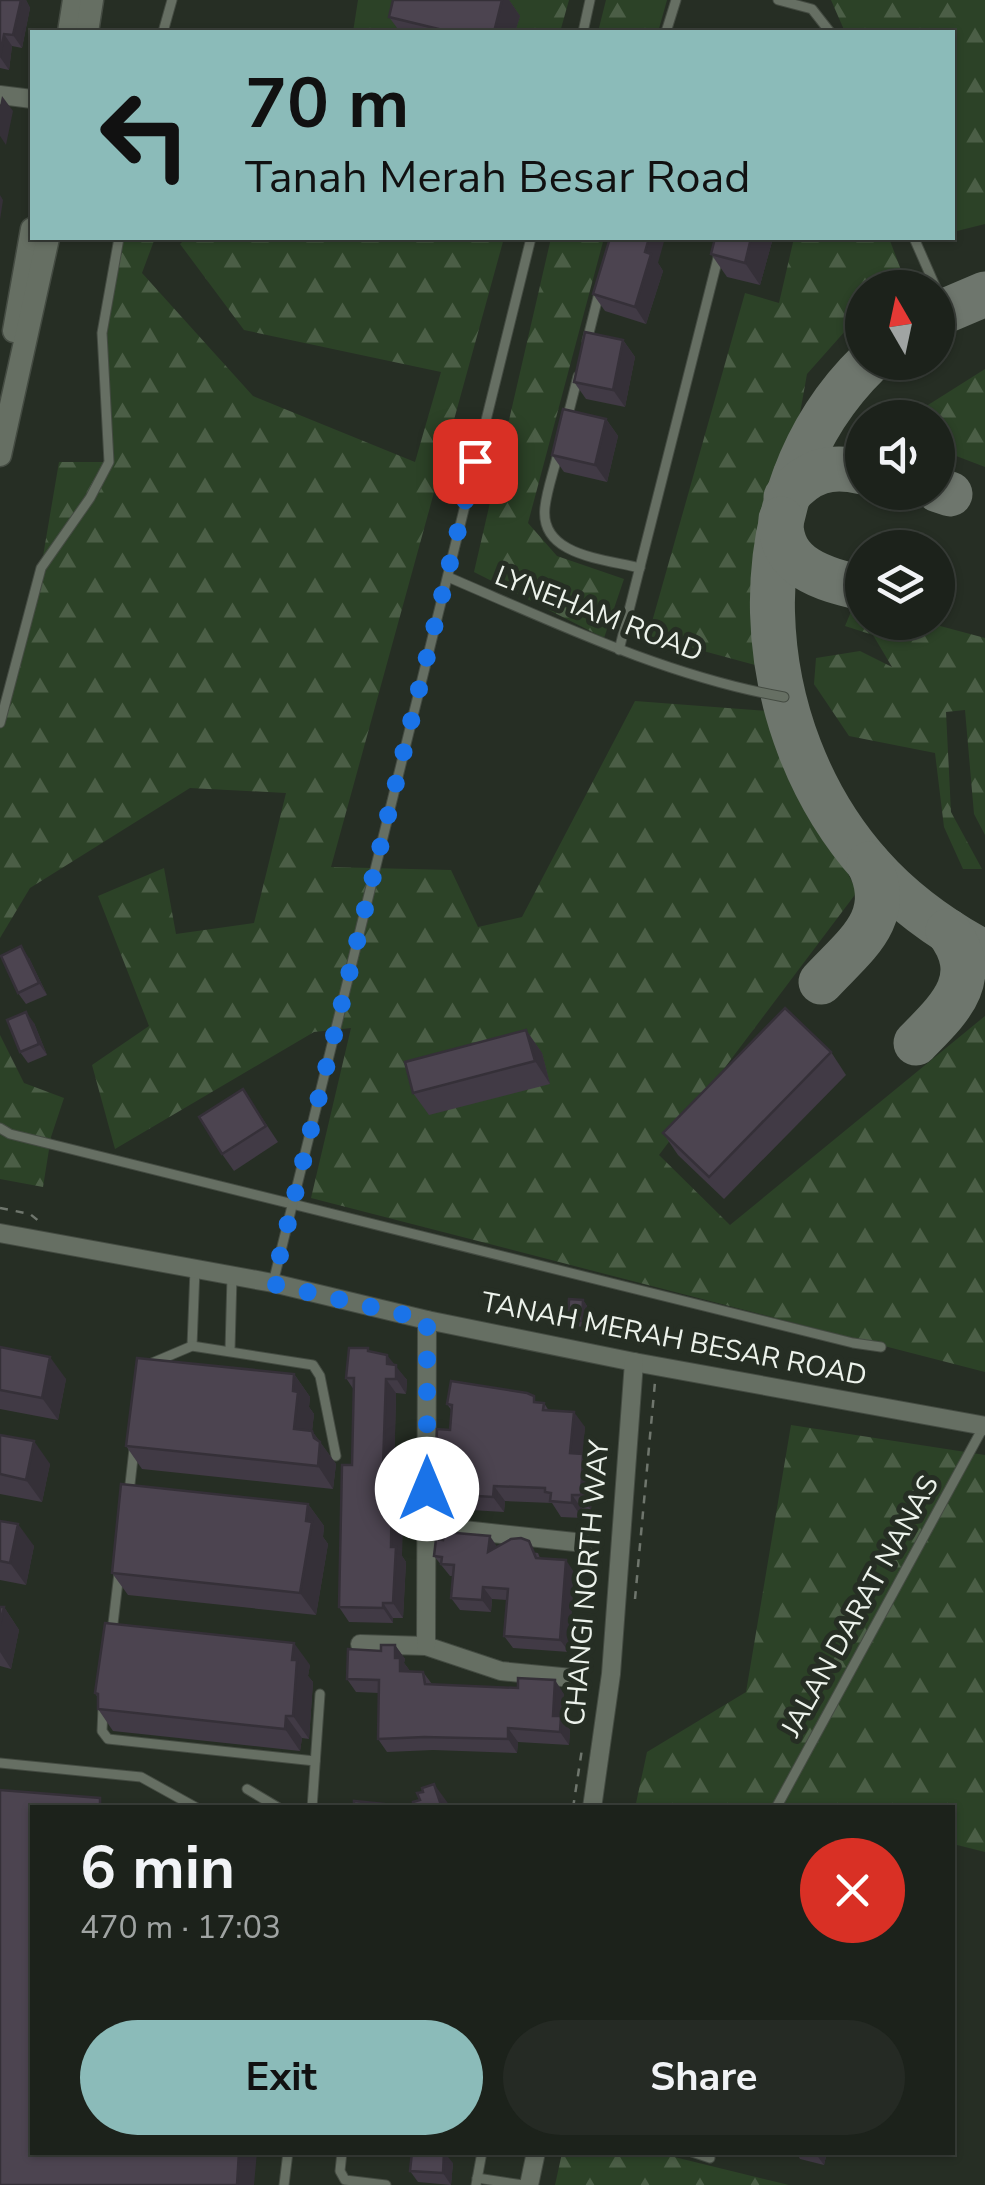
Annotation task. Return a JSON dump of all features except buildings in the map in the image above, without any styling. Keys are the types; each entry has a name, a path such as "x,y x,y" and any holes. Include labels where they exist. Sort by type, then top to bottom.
{"street":[{"path":"68,30 74,0"},
{"path":"87,30 92,0"},
{"path":"0,95 30,99"},
{"path":"0,454 4,404 30,240"},
{"path":"4,404 47,240"},
{"name":"TANAH MERAH BESAR ROAD","path":"0,1233 273,1284 634,1362 985,1426"},
{"path":"426,1646 427,1320"},
{"name":"CHANGI NORTH WAY","path":"592,1805 611,1674 634,1362"},
{"path":"426,1526 584,1543"},
{"path":"360,1644 426,1646 502,1672 572,1678"},
{"path":"526,2185 535,2155"}],"lane":[{"path":"164,30 172,0"},
{"path":"583,30 590,0"},
{"path":"667,30 676,0"},
{"path":"778,0 812,9 828,30"},
{"path":"0,723 40,568 90,498 109,462 102,333 118,240"},
{"path":"273,1284 531,240"},
{"path":"619,650 722,240"},
{"path":"915,240 928,270"},
{"path":"584,354 604,276"},
{"path":"564,431 579,373"},
{"path":"559,450 544,508 549,533 560,547 640,568"},
{"name":"LYNEHAM ROAD","path":"448,578 619,650 725,686 784,697"},
{"path":"0,1128 10,1134 852,1343 881,1347"},
{"path":"192,1346 195,1269"},
{"path":"230,1350 232,1276"},
{"path":"143,1370 150,1363 192,1346 314,1365 320,1376 336,1456"},
{"name":"JALAN DARAT NANAS","path":"778,1805 985,1426"},
{"path":"127,1502 134,1446"},
{"path":"112,1635 120,1560"},
{"path":"105,1688 101,1724 108,1739 315,1761"},
{"path":"312,1805 320,1694"},
{"path":"0,1763 141,1777 192,1805"},
{"path":"247,1790 274,1805"},
{"path":"284,2185 288,2155"},
{"path":"342,2155 340,2171 345,2180 386,2185"},
{"path":"482,2155 477,2182 526,2185"},
{"path":"701,2155 710,2158"}],"path":[{"path":"0,1208 30,1214 49,1228"}],"green space":[{"path":"358,0 569,0 561,30 353,30"},
{"path":"606,0 667,0 659,30 598,30"},
{"path":"831,0 985,0 985,224 955,232 955,30 844,30"},
{"path":"119,240 154,240 142,273 253,396 415,462 441,372 244,330 180,244 184,240 503,240 331,867 451,870 478,927 522,917 635,701 768,711 857,892 659,1155 730,1225 985,1016 985,1372 311,1198 351,1028 314,1032 115,1149 92,1065 149,1026 98,896 164,868 176,934 254,923 286,793 190,788 30,888 0,938 0,702 41,568 59,462 108,462 102,333"},
{"path":"551,240 603,240 528,523 557,556 624,579 604,638 474,572"},
{"path":"794,240 890,240 901,270 845,270 845,331 807,374 755,665 648,636 745,293 779,303"},
{"path":"985,369 985,467 955,456 955,400 936,400"},
{"path":"955,630 985,638 985,835 974,814 965,710 946,712 951,812 982,869 963,869 944,827 935,753 849,736 814,684 816,658 860,651 892,667 876,640 955,640"},
{"path":"0,1035 24,1083 64,1098 51,1137 43,1187 0,1179"},
{"path":"791,1425 985,1455 985,1852 955,1844 955,1805 636,1805 647,1752 746,1692"},
{"path":"562,2155 666,2155 789,2185 555,2185"}],"taxiway":[{"path":"955,307 985,294"},
{"path":"854,380 825,416 794,478 777,544 772,612 780,681 800,748 830,810 871,866 924,914 985,953"},
{"path":"786,497 811,476 845,470"},
{"path":"781,519 782,536 796,560 819,575 845,583"},
{"path":"821,982 858,943 874,916 878,900 869,864"},
{"path":"916,1043 958,993 963,964 948,931"}],"route":[{"path":"427,1489 427,1320 273,1284 475,461"}]}
